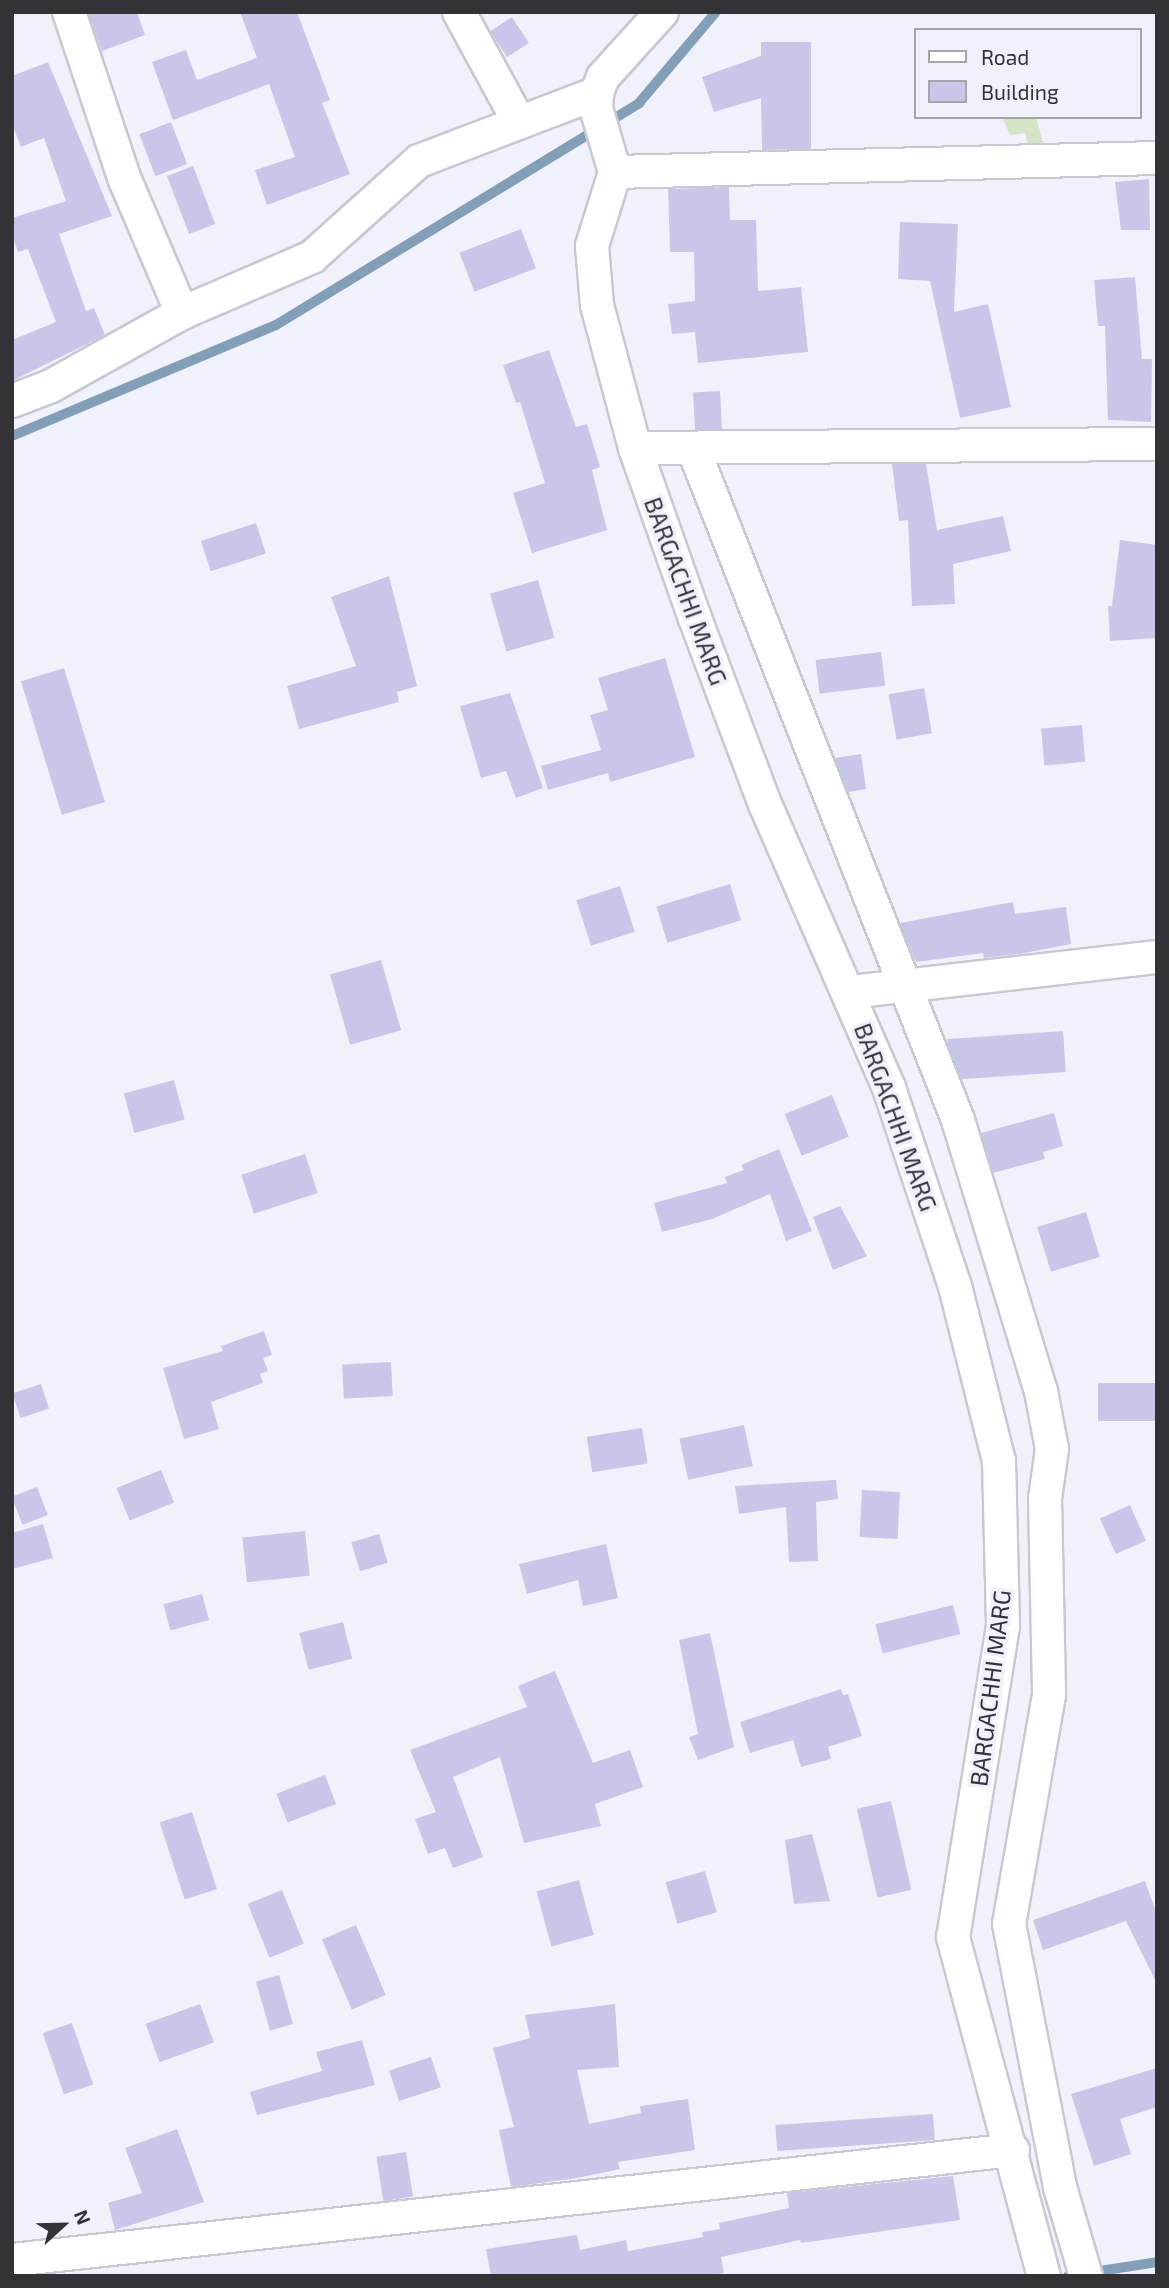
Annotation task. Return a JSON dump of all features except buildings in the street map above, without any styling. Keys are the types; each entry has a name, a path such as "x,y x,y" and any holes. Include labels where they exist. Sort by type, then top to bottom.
{"street":[{"path":"69,12 125,180 182,313"},
{"path":"459,12 519,122"},
{"path":"662,12 603,77 597,101 615,165 1157,158"},
{"path":"12,401 51,386 182,313 312,257 419,161 519,122 597,101"},
{"name":"BARGACHHI MARG","path":"615,165 592,246 602,331 635,448 765,804 850,992 888,1088 955,1286 999,1461 1003,1626 953,1937 1013,2151 1044,2276"},
{"path":"635,448 1157,444"},
{"path":"693,448 958,1119 1041,1391 1052,1449 1045,1499 1049,1695 1009,1924 1060,2187 1086,2276"},
{"path":"850,992 1157,957"},
{"path":"12,2260 1013,2151"}],"green space":[{"path":"1003,119 1037,119 1044,146 1029,150 1025,133 1010,135"}],"waterway":[{"path":"12,436 276,325 639,103 716,12"},
{"path":"1068,2276 1157,2262"}]}
